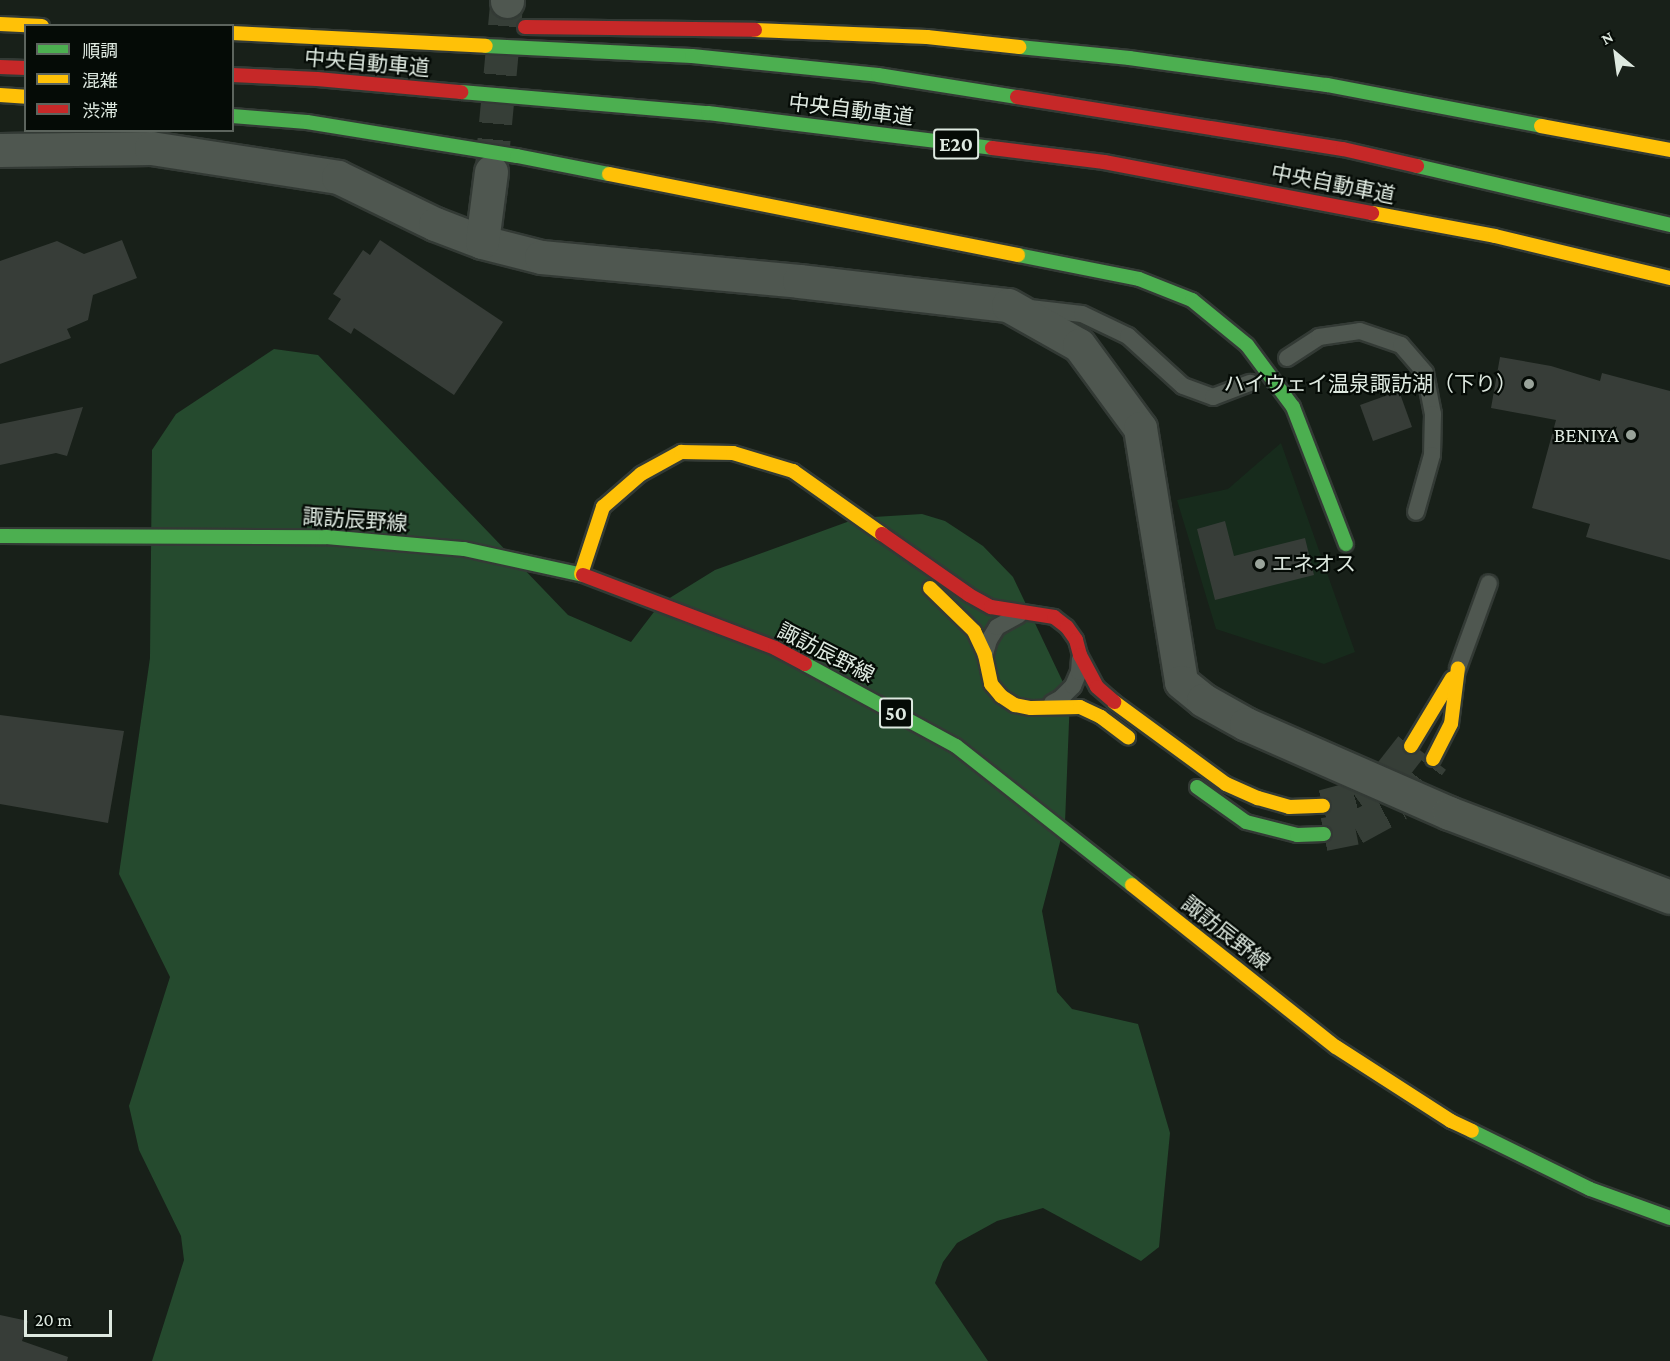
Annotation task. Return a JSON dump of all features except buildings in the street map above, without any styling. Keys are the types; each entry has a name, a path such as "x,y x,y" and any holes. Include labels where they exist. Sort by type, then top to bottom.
{"main road":[{"path":"0,24 24,25"},
{"path":"478,44 532,25 776,30 927,37 1129,58 1328,85 1670,150"},
{"name":"中央自動車道","path":"234,33 692,56 889,76 1343,149 1670,225"},
{"path":"0,67 24,68"},
{"name":"中央自動車道","path":"234,75 317,79 708,113 1104,162 1495,236 1670,278"},
{"path":"0,95 24,97"},
{"path":"234,116 308,122 517,156 1140,279 1191,300 1246,345 1293,407 1346,544"},
{"path":"581,574 603,507 641,474 681,452 734,453 793,471 969,595 991,607 1054,617 1067,627 1076,639 1080,655 1097,687 1226,784 1258,798 1289,807 1323,806"},
{"path":"817,487 957,611 974,631 985,655 986,670 991,684 1001,696 1015,705 1031,708 1047,706 1080,708 1101,717 1136,742"},
{"name":"諏訪辰野線","path":"0,536 326,537 465,549 581,574 775,648 956,746 1336,1047 1451,1120 1590,1189 1670,1218"},
{"path":"1411,746 1458,668"},
{"path":"1433,759 1451,724 1458,668"},
{"path":"1183,777 1246,822 1297,836 1324,834"}],"street":[{"path":"0,150 151,148 338,177 435,224 482,242 541,257 1008,305 1079,345 1140,428 1181,682 1203,700 1246,724 1417,799 1670,897"},
{"path":"482,242 492,172"}],"lane":[{"path":"1008,305 1082,314 1128,336 1182,386 1214,397 1250,383"},
{"path":"1287,358 1318,337 1360,331 1401,345 1425,373 1433,414 1432,455 1416,512"},
{"path":"1458,668 1489,583"},
{"path":"985,655 989,640 998,627 1010,618 1025,613"},
{"path":"1047,706 1061,698 1073,686 1079,672 1080,655"}],"shaded area":[{"name":"エネオス","path":"1281,443 1355,652 1324,664 1216,629 1177,500 1228,489"}],"green space":[{"path":"274,349 318,355 568,615 631,642 660,604 715,570 858,518 922,514 945,521 983,546 1013,577 1070,697 1065,823 1042,911 1057,992 1072,1009 1138,1024 1170,1133 1159,1247 1141,1261 1043,1208 997,1221 957,1243 943,1262 935,1283 988,1361 152,1361 184,1260 181,1236 139,1150 129,1106 170,977 119,874 150,658 152,450 176,414"}],"tunnel":[{"path":"491,172 507,1"},
{"path":"1323,806 1356,797 1391,772 1411,746"},
{"path":"1324,834 1355,828 1399,804 1433,759"}],"traffic: fast":[{"path":"486,46 692,56 878,75 1017,97"},
{"path":"1019,47 1129,58 1327,85 1541,126"},
{"path":"461,92 708,113 992,148"},
{"path":"234,116 307,122 517,156 609,174"},
{"path":"1417,166 1670,225"},
{"path":"1018,255 1139,279 1192,300 1247,345 1293,407 1346,544"},
{"path":"0,536 326,537 464,549 583,575"},
{"path":"805,664 956,746 1132,885"},
{"path":"1197,787 1246,822 1297,835 1324,834"},
{"path":"1472,1131 1590,1189 1670,1218"}],"traffic: slow":[{"path":"0,24 24,25"},
{"path":"755,30 927,37 1019,47"},
{"path":"234,33 486,46"},
{"path":"0,95 24,97"},
{"path":"1541,126 1670,150"},
{"path":"609,174 1018,255"},
{"path":"1372,213 1495,236 1670,278"},
{"path":"581,574 603,507 641,474 681,452 733,453 793,471 882,534"},
{"path":"930,588 974,631 985,655 991,684 1001,696 1015,705 1031,708 1080,707 1101,717 1128,737"},
{"path":"1433,759 1451,724 1458,668"},
{"path":"1411,746 1452,678"},
{"path":"1114,702 1226,784 1258,798 1289,807 1323,806"},
{"path":"1132,885 1336,1047 1451,1121 1472,1131"}],"traffic: jam":[{"path":"525,27 755,30"},
{"path":"0,67 24,68"},
{"path":"234,75 317,79 461,92"},
{"path":"1017,97 1343,149 1417,166"},
{"path":"992,148 1104,162 1372,213"},
{"path":"882,534 969,595 991,607 1054,617 1067,627 1076,640 1080,655 1097,687 1114,702"},
{"path":"583,575 775,648 805,664"}],"place":[{"name":"ハイウェイ温泉諏訪湖（下り）","path":"1529,384"},
{"name":"BENIYA","path":"1631,435"},
{"name":"エネオス","path":"1260,564"}]}
